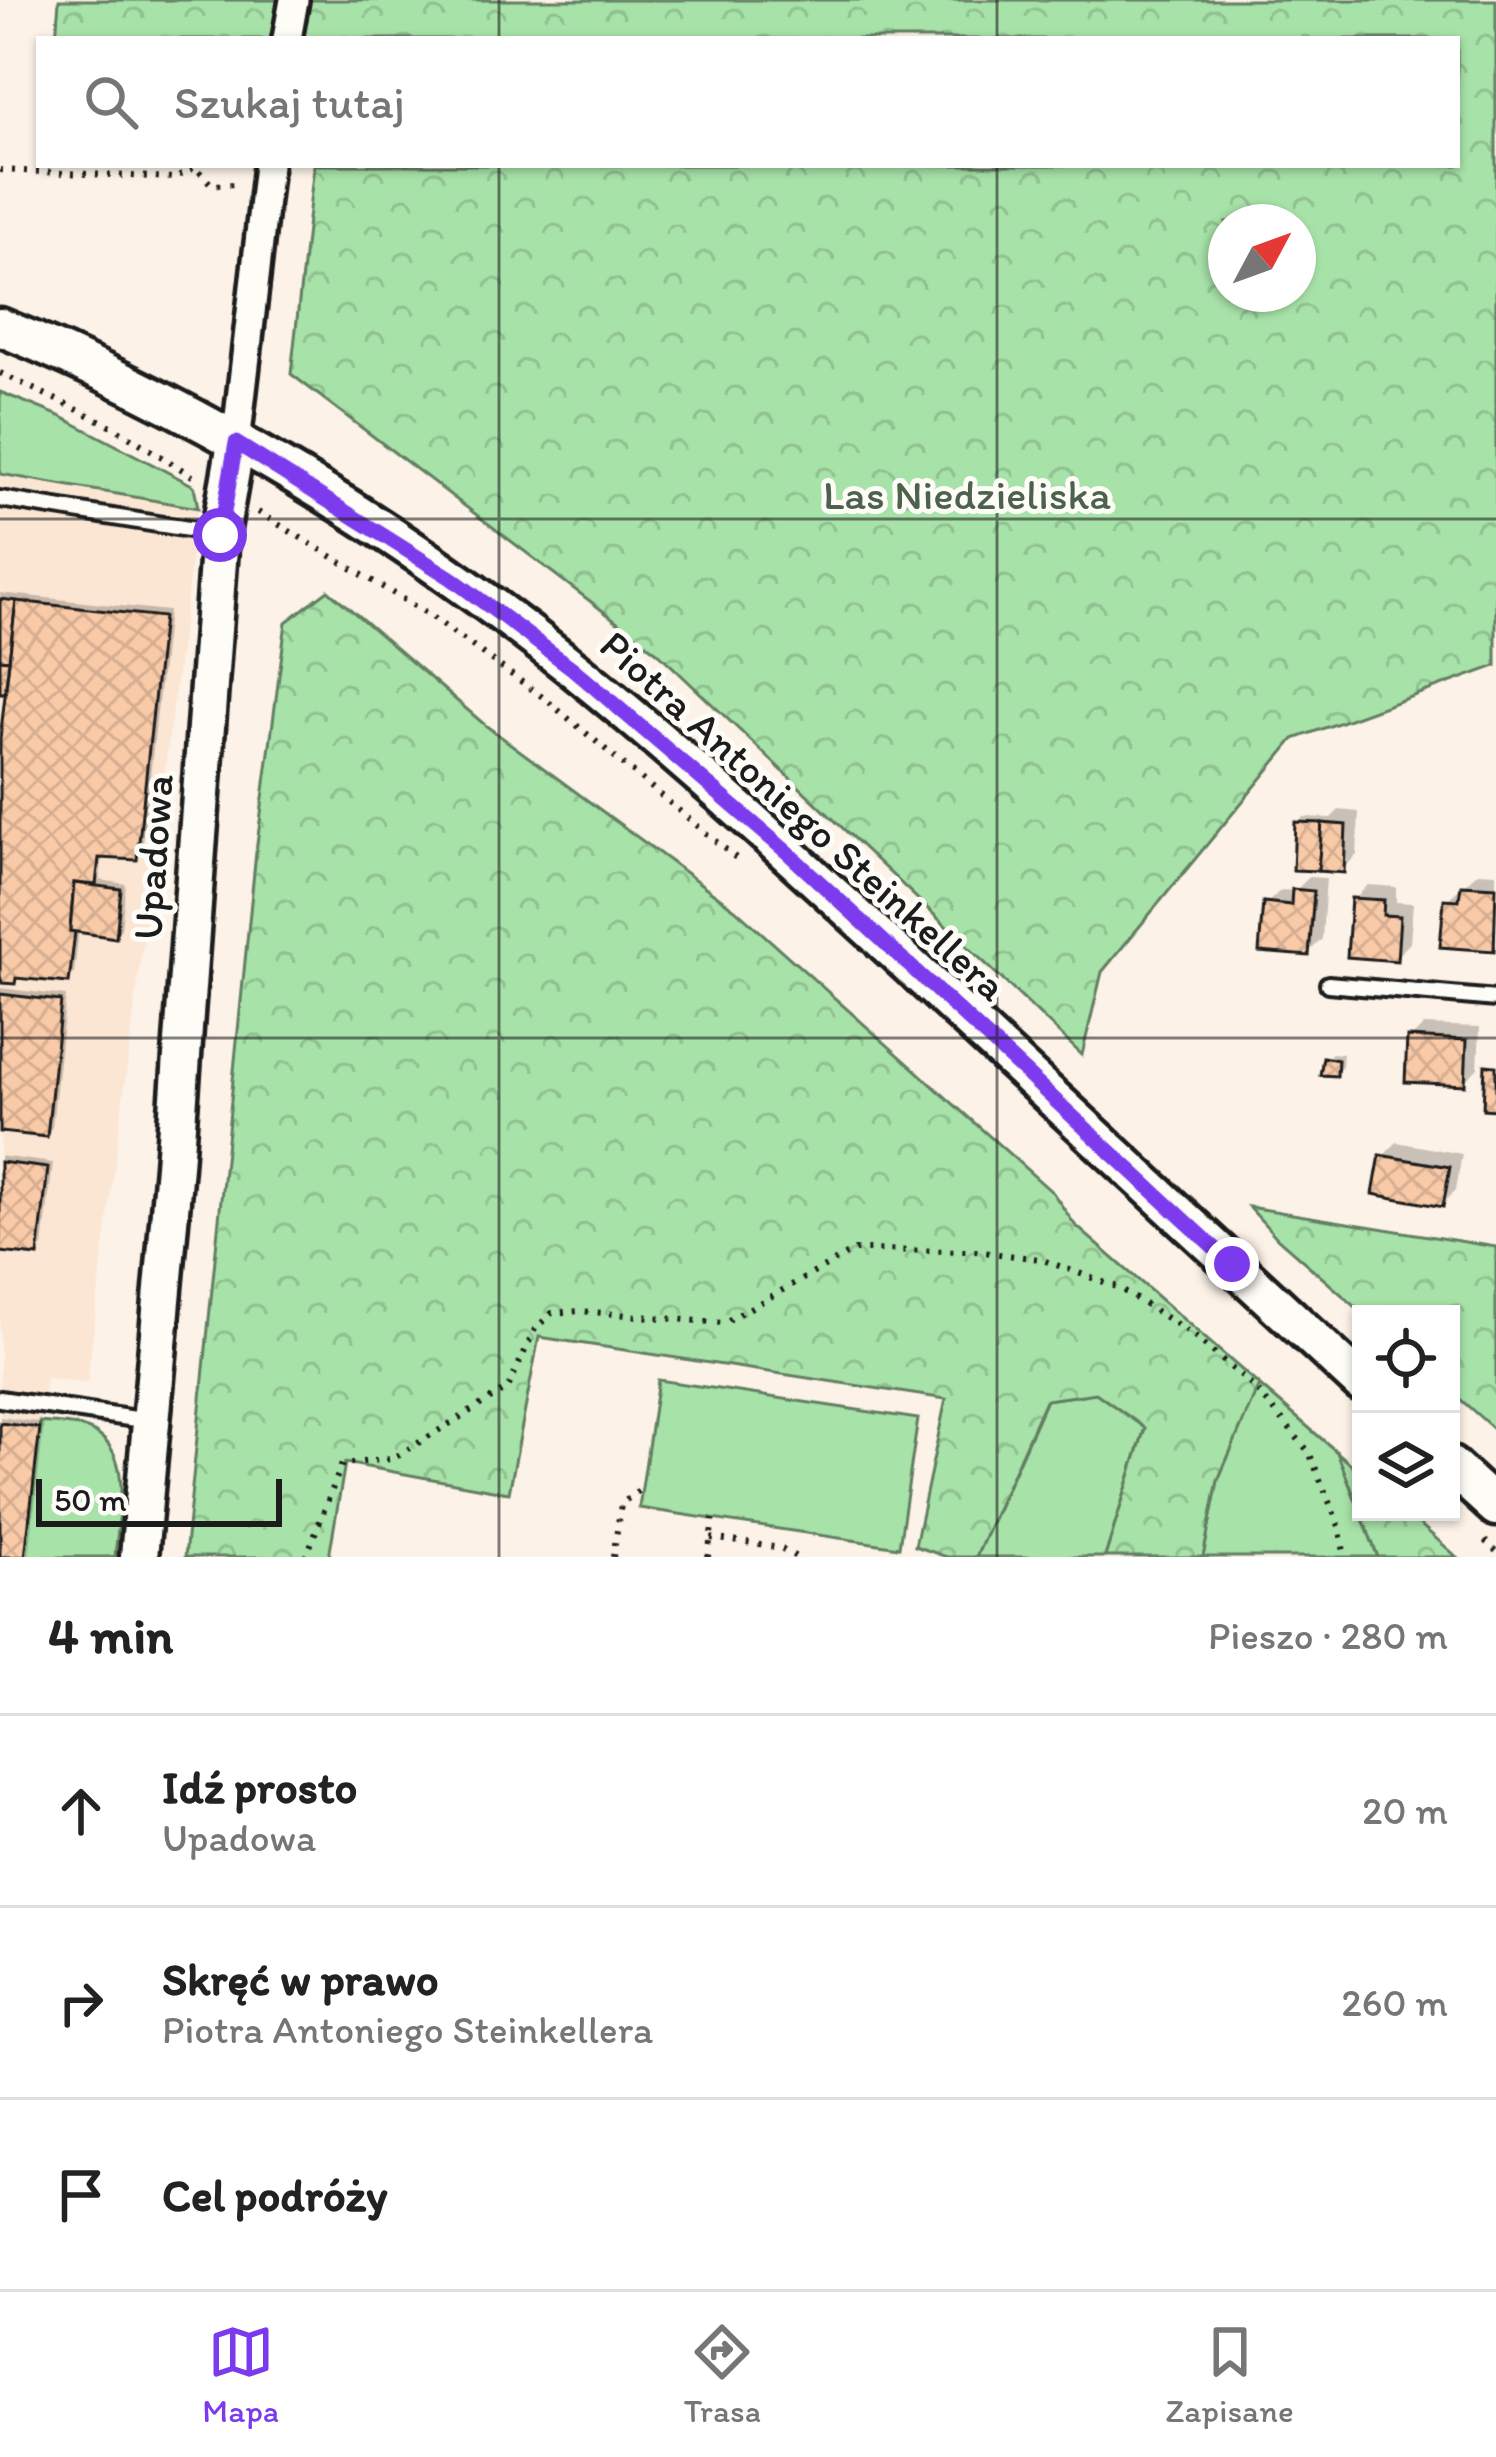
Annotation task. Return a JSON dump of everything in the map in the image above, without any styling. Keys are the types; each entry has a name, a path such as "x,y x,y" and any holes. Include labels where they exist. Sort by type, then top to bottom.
{"street":[{"path":"288,36 294,0"},
{"name":"Upadowa","path":"139,1557 174,1166 220,535 236,443 267,174"},
{"name":"Piotra Antoniego Steinkellera","path":"0,327 236,443 451,578 572,668 698,773 1352,1375"},
{"path":"1460,1474 1496,1507"}],"lane":[{"path":"0,499 220,535"},
{"path":"1328,984 1496,1000"},
{"path":"0,1399 152,1421"}],"path":[{"path":"0,170 174,178 192,168"},
{"path":"195,168 212,184 267,174"},
{"path":"0,373 114,428 429,615 544,698 747,867"},
{"path":"306,1557 342,1464 392,1459 508,1388 535,1329 552,1313 723,1323 855,1250 974,1251 1040,1259 1117,1286 1173,1321 1257,1390 1309,1452 1340,1526 1345,1557"},
{"path":"613,1557 621,1504 642,1488"},
{"path":"708,1557 713,1519"},
{"path":"711,1538 781,1548 796,1557"}],"shaded area":[{"path":"0,474 198,508 87,1383 46,1378 25,1557 0,1557"}],"green space":[{"name":"Las Niedzieliska","path":"59,0 1496,0 1496,666 1294,739 1102,972 1082,1055 657,652 291,374 314,168 1460,168 1460,36 56,36"},
{"path":"0,392 60,416 194,486 198,508 0,474"},
{"path":"328,590 485,725 735,909 1053,1193 1075,1225 1259,1385 1218,1480 1203,1557 1105,1557 1145,1428 1096,1393 1045,1400 976,1557 947,1557 915,1546 946,1399 539,1337 509,1493 345,1463 329,1557 185,1557 256,852 286,622"},
{"path":"1249,1207 1496,1247 1496,1431 1460,1399 1460,1305 1354,1305"},
{"path":"658,1380 918,1419 899,1547 639,1508"},
{"path":"1259,1385 1337,1452 1352,1490 1352,1521 1364,1521 1378,1557 1203,1557 1218,1480"},
{"path":"1096,1393 1145,1428 1105,1557 976,1557 1046,1400"},
{"path":"40,1422 87,1429 113,1451 121,1485 115,1557 24,1557"},
{"path":"1337,1452 1352,1465 1352,1490"},
{"path":"1364,1521 1416,1521 1457,1557 1378,1557"}],"building":[{"path":"0,599 16,601 9,660 0,659"},
{"path":"16,601 163,617 137,860 99,858 96,885 74,883 69,983 16,978 15,984 2,983 0,976 0,739"},
{"path":"0,659 9,660 5,693 0,693"},
{"path":"1295,822 1322,823 1318,871 1293,870"},
{"path":"1322,823 1346,825 1344,873 1318,871"},
{"path":"74,883 121,889 116,938 70,931"},
{"path":"1461,885 1496,887 1494,951 1440,947 1444,899 1459,900"},
{"path":"1292,889 1314,891 1309,956 1259,952 1263,902 1291,905"},
{"path":"1351,898 1384,900 1383,915 1400,916 1397,961 1347,957"},
{"path":"0,994 61,1001 47,1137 0,1132"},
{"path":"1407,1037 1467,1040 1465,1085 1405,1082"},
{"path":"1323,1057 1338,1060 1337,1076 1320,1075"},
{"path":"1485,1065 1496,1066 1496,1110 1483,1109"},
{"path":"1380,1155 1450,1167 1443,1207 1373,1194"},
{"path":"0,1162 48,1168 38,1256 0,1252"},
{"path":"0,1423 40,1428 25,1557 0,1557"}],"route":[{"path":"220,535 236,443 451,578 572,668 698,773 1232,1264"}]}
